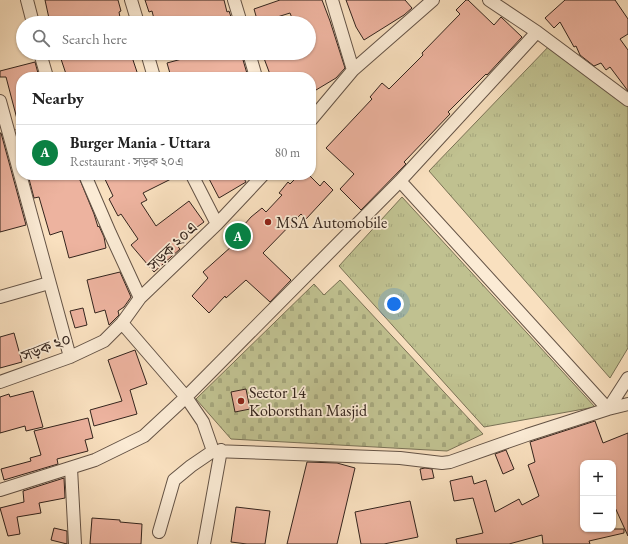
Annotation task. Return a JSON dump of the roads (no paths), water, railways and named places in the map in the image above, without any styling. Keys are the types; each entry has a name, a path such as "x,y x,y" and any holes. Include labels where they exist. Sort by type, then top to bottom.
{"street":[{"path":"27,0 31,16"},
{"path":"131,0 136,16"},
{"path":"234,0 239,16"},
{"path":"332,0 353,70"},
{"path":"316,114 353,70 433,0"},
{"path":"489,0 538,32 628,100"},
{"path":"0,490 95,460 144,436 186,397 400,181 538,32"},
{"path":"42,60 46,72"},
{"path":"149,60 153,72"},
{"path":"251,60 255,72"},
{"path":"0,101 16,160"},
{"path":"21,180 70,357"},
{"path":"87,180 140,298"},
{"path":"195,180 217,224"},
{"name":"সড়ক ২০এ","path":"104,340 122,323 140,298 217,224 258,180"},
{"path":"400,181 608,409"},
{"path":"0,297 49,283"},
{"path":"122,323 186,397 203,422 217,450 204,544"},
{"name":"সড়ক ২০","path":"0,382 70,357 104,340"},
{"path":"608,409 628,378"},
{"path":"159,532 174,480 191,466 217,450 400,458 442,463 455,461 527,435 628,404"},
{"path":"71,468 75,544"}],"place":[{"name":"MSA Automobile","path":"268,222"},
{"name":"Burger Mania - Uttara","path":"238,236"},
{"name":"Sector 14 Koborsthan Masjid","path":"241,401"}]}
